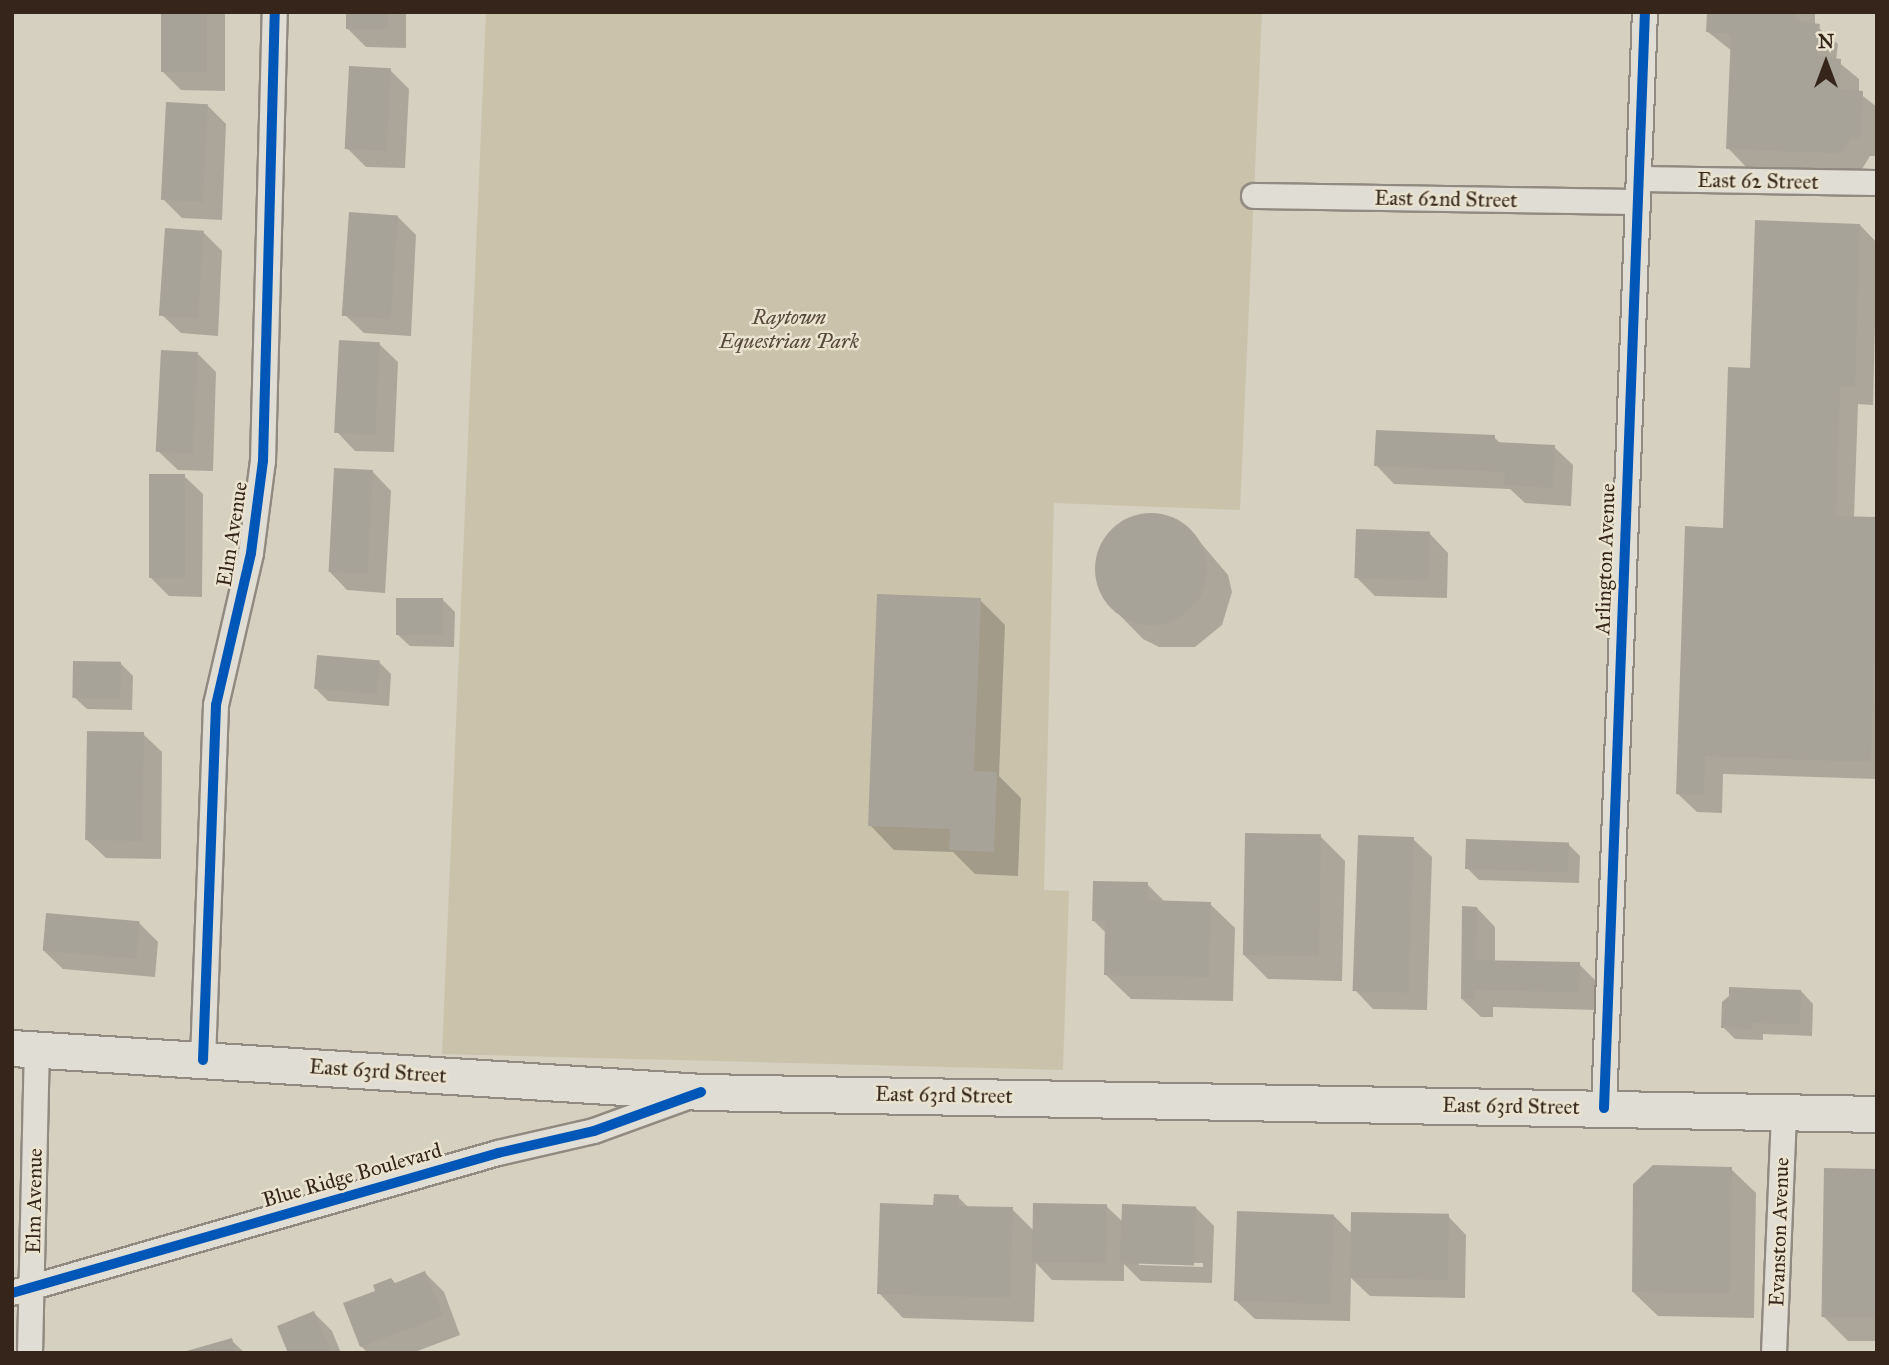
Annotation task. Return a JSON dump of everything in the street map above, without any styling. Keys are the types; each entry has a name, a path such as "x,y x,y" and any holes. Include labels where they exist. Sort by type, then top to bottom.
{"main road":[{"name":"East 63rd Street","path":"25,1049 701,1092 1877,1114"}],"street":[{"name":"Elm Avenue","path":"203,1060 216,705 251,553 263,461 275,12"},
{"name":"Arlington Avenue","path":"1604,1108 1645,12"},
{"name":"East 62 Street","path":"1638,191 1877,183"},
{"name":"East 62nd Street","path":"1254,196 1638,191"},
{"name":"Elm Avenue","path":"25,1049 22,1290 30,1353"},
{"name":"Blue Ridge Boulevard","path":"22,1290 498,1153 594,1131 701,1092"},
{"name":"Evanston Avenue","path":"1774,1353 1784,1112"}],"green space":[{"name":"Raytown Equestrian Park","path":"486,12 1262,12 1240,510 1054,503 1044,890 1069,891 1063,1070 442,1054"}],"building":[{"path":"161,12 207,12 207,72 161,72"},
{"path":"346,12 388,12 388,29 346,29"},
{"path":"1707,12 1797,12 1796,21 1820,24 1817,56 1841,59 1840,89 1863,91 1861,139 1851,138 1843,151 1836,153 1726,149 1731,34 1706,32"},
{"path":"349,66 391,68 387,151 345,149"},
{"path":"166,102 208,104 203,202 161,200"},
{"path":"349,212 398,215 391,319 342,316"},
{"path":"1755,220 1860,224 1855,387 1840,386 1836,516 1877,517 1871,762 1705,756 1704,795 1676,794 1685,526 1723,528 1728,367 1750,368"},
{"path":"165,228 204,231 198,319 159,316"},
{"path":"339,340 380,342 375,435 334,433"},
{"path":"161,350 198,352 193,454 156,452"},
{"path":"1376,430 1495,435 1495,442 1555,445 1553,488 1504,485 1505,472 1374,466"},
{"path":"334,468 373,470 368,574 329,572"},
{"path":"149,474 185,474 185,578 149,578"},
{"path":"1151,513 1173,517 1191,529 1203,547 1207,569 1203,591 1191,609 1173,621 1151,625 1129,621 1111,609 1099,591 1095,569 1099,547 1111,529 1129,517"},
{"path":"1356,529 1430,532 1428,581 1354,578"},
{"path":"877,594 981,598 974,771 997,772 994,852 949,850 950,829 868,826"},
{"path":"396,598 443,598 443,635 396,635"},
{"path":"317,655 380,660 377,694 314,689"},
{"path":"73,661 121,662 120,699 72,698"},
{"path":"87,731 144,732 142,841 85,840"},
{"path":"1245,833 1321,834 1319,956 1243,955"},
{"path":"1358,835 1414,837 1409,993 1353,991"},
{"path":"1466,839 1569,843 1568,873 1465,869"},
{"path":"1093,881 1148,882 1147,900 1211,902 1209,977 1104,975 1105,921 1092,921"},
{"path":"1462,906 1477,907 1476,960 1580,962 1579,992 1475,990 1475,999 1461,999"},
{"path":"46,913 140,921 136,959 43,951"},
{"path":"1729,987 1801,990 1800,1024 1752,1023 1751,1029 1721,1028 1722,1002 1729,996"},
{"path":"1653,1165 1732,1167 1730,1294 1632,1292 1633,1184"},
{"path":"1824,1168 1877,1169 1874,1318 1821,1317"},
{"path":"934,1194 959,1195 958,1206 1013,1207 1010,1298 877,1294 880,1203 933,1205"},
{"path":"1033,1203 1107,1204 1106,1263 1032,1262"},
{"path":"1122,1204 1196,1207 1194,1266 1120,1263"},
{"path":"1237,1211 1334,1214 1331,1304 1234,1301"},
{"path":"1351,1212 1449,1214 1448,1280 1350,1278"},
{"path":"425,1271 443,1316 360,1347 343,1303 375,1291 373,1285 391,1278 395,1283"},
{"path":"314,1311 331,1353 288,1353 277,1326"},
{"path":"232,1338 236,1353 183,1353 183,1352"}],"cycle path":[{"path":"203,1060 216,705 251,553 263,461 275,12"},
{"path":"1604,1108 1645,12"},
{"path":"12,1293 498,1153 594,1131 701,1092"}]}
